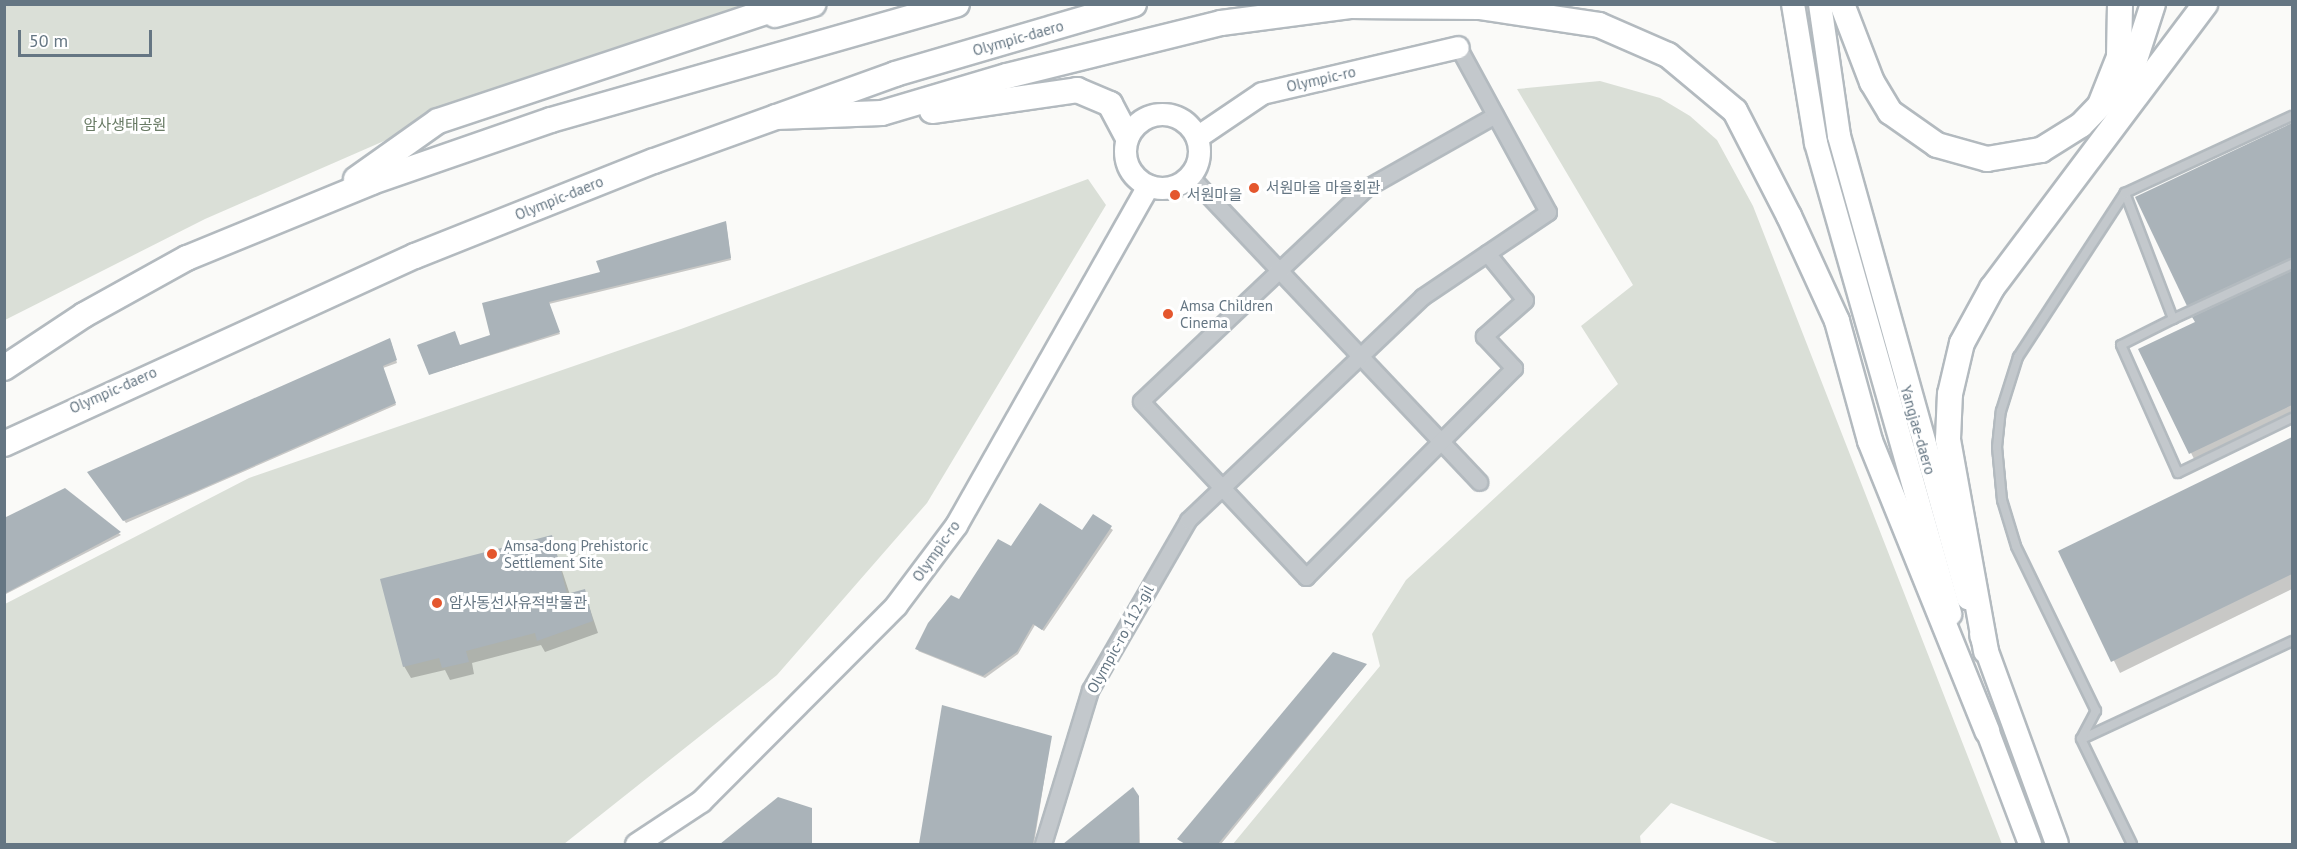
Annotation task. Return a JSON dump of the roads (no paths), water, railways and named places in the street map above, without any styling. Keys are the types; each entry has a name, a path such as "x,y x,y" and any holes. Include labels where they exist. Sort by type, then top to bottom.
{"highway":[{"path":"737,25 790,4"},
{"path":"322,203 438,121 737,25 813,4"},
{"path":"4,368 84,315 187,258 322,203 551,120 957,4"},
{"name":"Olympic-daero","path":"4,444 415,256 776,117 895,74 1134,4"},
{"path":"1842,4 1872,82 1890,112 1937,145 1963,156 1987,159 2041,150 2081,125 2100,105 2119,57 2120,4"},
{"path":"2107,136 2149,28 2152,4"},
{"path":"1986,651 1948,439 1954,372 1962,343 1992,288 2205,4"},
{"path":"882,113 1007,76 1221,23 1350,6 1479,7 1599,25 1668,55 1735,111 1837,321 1870,441 1987,731"},
{"path":"776,117 882,113 1077,90 1110,104 1127,136"}],"main road":[{"name":"Yangjae-daero","path":"1793,4 1816,143 1920,517 1987,731 2030,844"},
{"name":"Yangjae-daero","path":"1820,4 1839,136 1923,449 1986,651 2057,844"},
{"name":"Olympic-ro","path":"1197,137 1262,93 1458,47"},
{"path":"1167,114 1188,125 1197,137 1199,158 1190,176 1171,188 1148,186 1130,171 1127,136 1144,119 1167,114"},
{"name":"Olympic-ro","path":"636,844 701,801 896,606 956,525 1148,186"}],"street":[{"name":"Olympic-ro 112-gil","path":"1043,844 1090,690 1188,520 1422,297 1548,212 1458,47"},
{"path":"1487,253 1525,300 1484,336 1514,368 1306,576 1141,401 1366,188 1495,115"},
{"path":"1190,176 1479,482"}],"lane":[{"path":"2081,739 2096,711 2016,546 2002,500 1997,447 2001,411 2018,357 2125,193 2292,116"},
{"path":"2125,193 2173,319"},
{"path":"2292,264 2121,345 2178,473 2292,418"},
{"path":"2081,739 2292,640"},
{"path":"2081,739 2132,844"}],"place":[{"name":"서원마을 마을회관","path":"1254,188"},
{"name":"서원마을","path":"1175,195"},
{"name":"Amsa Children Cinema","path":"1168,314"},
{"name":"Amsa-dong Prehistoric Settlement Site","path":"492,554"},
{"name":"암사동선사유적박물관","path":"437,603"}],"park label":[{"name":"암사생태공원","path":"125,125"}]}
